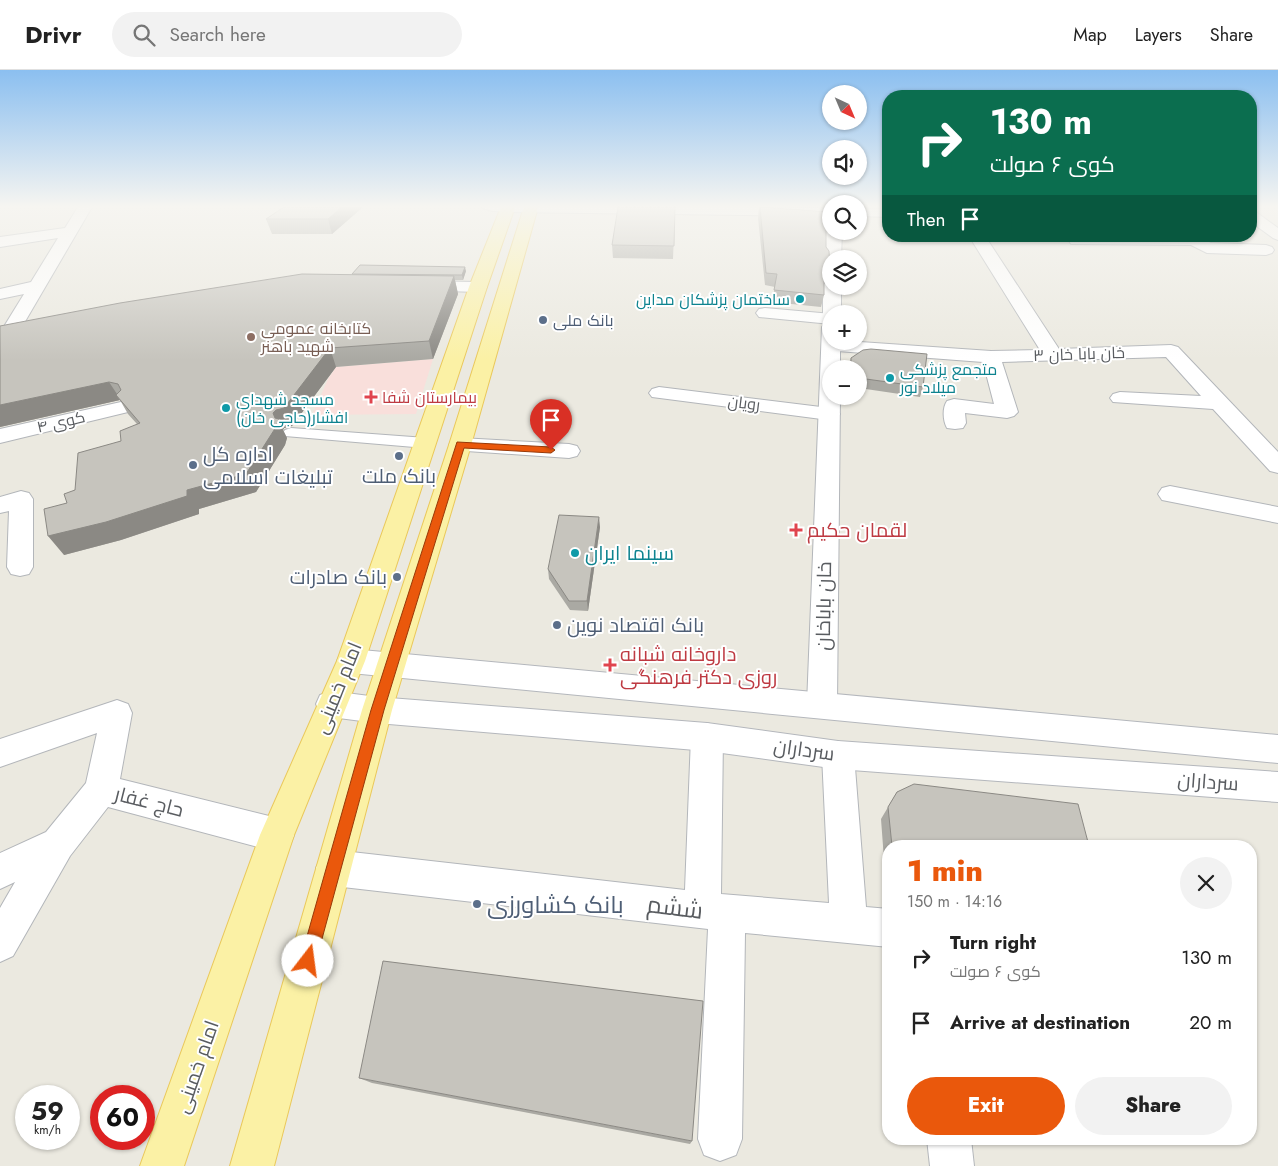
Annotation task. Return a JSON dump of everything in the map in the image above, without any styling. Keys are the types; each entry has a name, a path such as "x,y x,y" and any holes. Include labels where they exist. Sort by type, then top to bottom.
{"main road":[{"name":"امام خمینی","path":"162,1166 277,835 350,661 478,287 491,258"},
{"name":"امام خمینی","path":"252,1166 377,710 393,664 460,444 502,258"}],"street":[{"path":"4,338 54,258"},
{"path":"991,258 1053,355"},
{"path":"0,294 37,286"},
{"path":"398,286 478,287"},
{"path":"765,313 822,318"},
{"path":"4,338 26,333"},
{"name":"خان بابا خان ۳","path":"867,342 990,357 1171,351 1278,466"},
{"name":"خان باباخان","path":"822,705 831,350"},
{"path":"955,423 954,405 1007,412 990,357"},
{"name":"رویان","path":"659,393 829,414"},
{"path":"1120,398 1221,403"},
{"name":"کوی ۴","path":"0,436 121,408"},
{"path":"291,433 426,443"},
{"path":"460,444 569,451"},
{"path":"1170,494 1278,515"},
{"path":"0,505 21,499 20,566"},
{"name":"سرداران","path":"350,661 1278,749"},
{"name":"سرداران","path":"331,704 377,710 707,737 838,755 1278,787"},
{"name":"حاج غفار","path":"0,753 117,713 101,790 277,835"},
{"path":"707,737 720,1139"},
{"path":"838,755 849,923"},
{"path":"0,943 58,844 101,790"},
{"path":"0,871 58,844"},
{"name":"ششم","path":"334,868 714,912 882,927"},
{"path":"950,1145 952,1166"}],"shaded area":[{"name":"بیمارستان شفا","path":"433,359 416,414 312,415 328,379 336,367"}],"building":[{"path":"765,258 822,258 822,295 774,290 777,274 766,273"},
{"path":"360,265 465,267 462,275 352,274"},
{"path":"302,274 454,276 429,341 330,348 284,408 273,413 275,418 279,419 276,427 246,474 187,490 187,496 106,522 48,536 44,509 67,503 64,494 75,490 78,453 121,441 120,431 140,423 116,395 121,390 118,384 109,382 0,405 0,326 120,303"},
{"name":"متجمع پزشکی میلاد نور","path":"867,350 927,354 923,387 867,379 867,360 851,360 851,358"},
{"name":"سینما ایران","path":"559,515 599,517 587,601 569,601 548,569"},
{"path":"914,784 1078,804 1087,840 891,840 888,807 897,792"},
{"path":"383,961 703,1001 692,1141 359,1078"}],"place":[{"name":"ساختمان پزشکان مداین","path":"800,299"},
{"name":"بانک ملی","path":"543,320"},
{"name":"کتابخانه عمومی شهید باهنر","path":"251,337"},
{"name":"متجمع پزشکی میلاد نور","path":"890,378"},
{"name":"بیمارستان شفا","path":"371,397"},
{"name":"مسجد شهدای افشار(حاجی خان)","path":"226,408"},
{"name":"بانک ملت","path":"399,456"},
{"name":"اداره کل تبلیغات اسلامی","path":"193,465"},
{"name":"لقمان حکیم","path":"796,530"},
{"name":"سینما ایران","path":"575,553"},
{"name":"بانک صادرات","path":"397,577"},
{"name":"بانک اقتصاد نوین","path":"557,625"},
{"name":"داروخانه شبانه روزی دکتر فرهنگی","path":"610,665"},
{"name":"بانک کشاورزی","path":"477,904"}],"route":[{"path":"308,961 377,710 393,664 460,444 551,450"}]}
